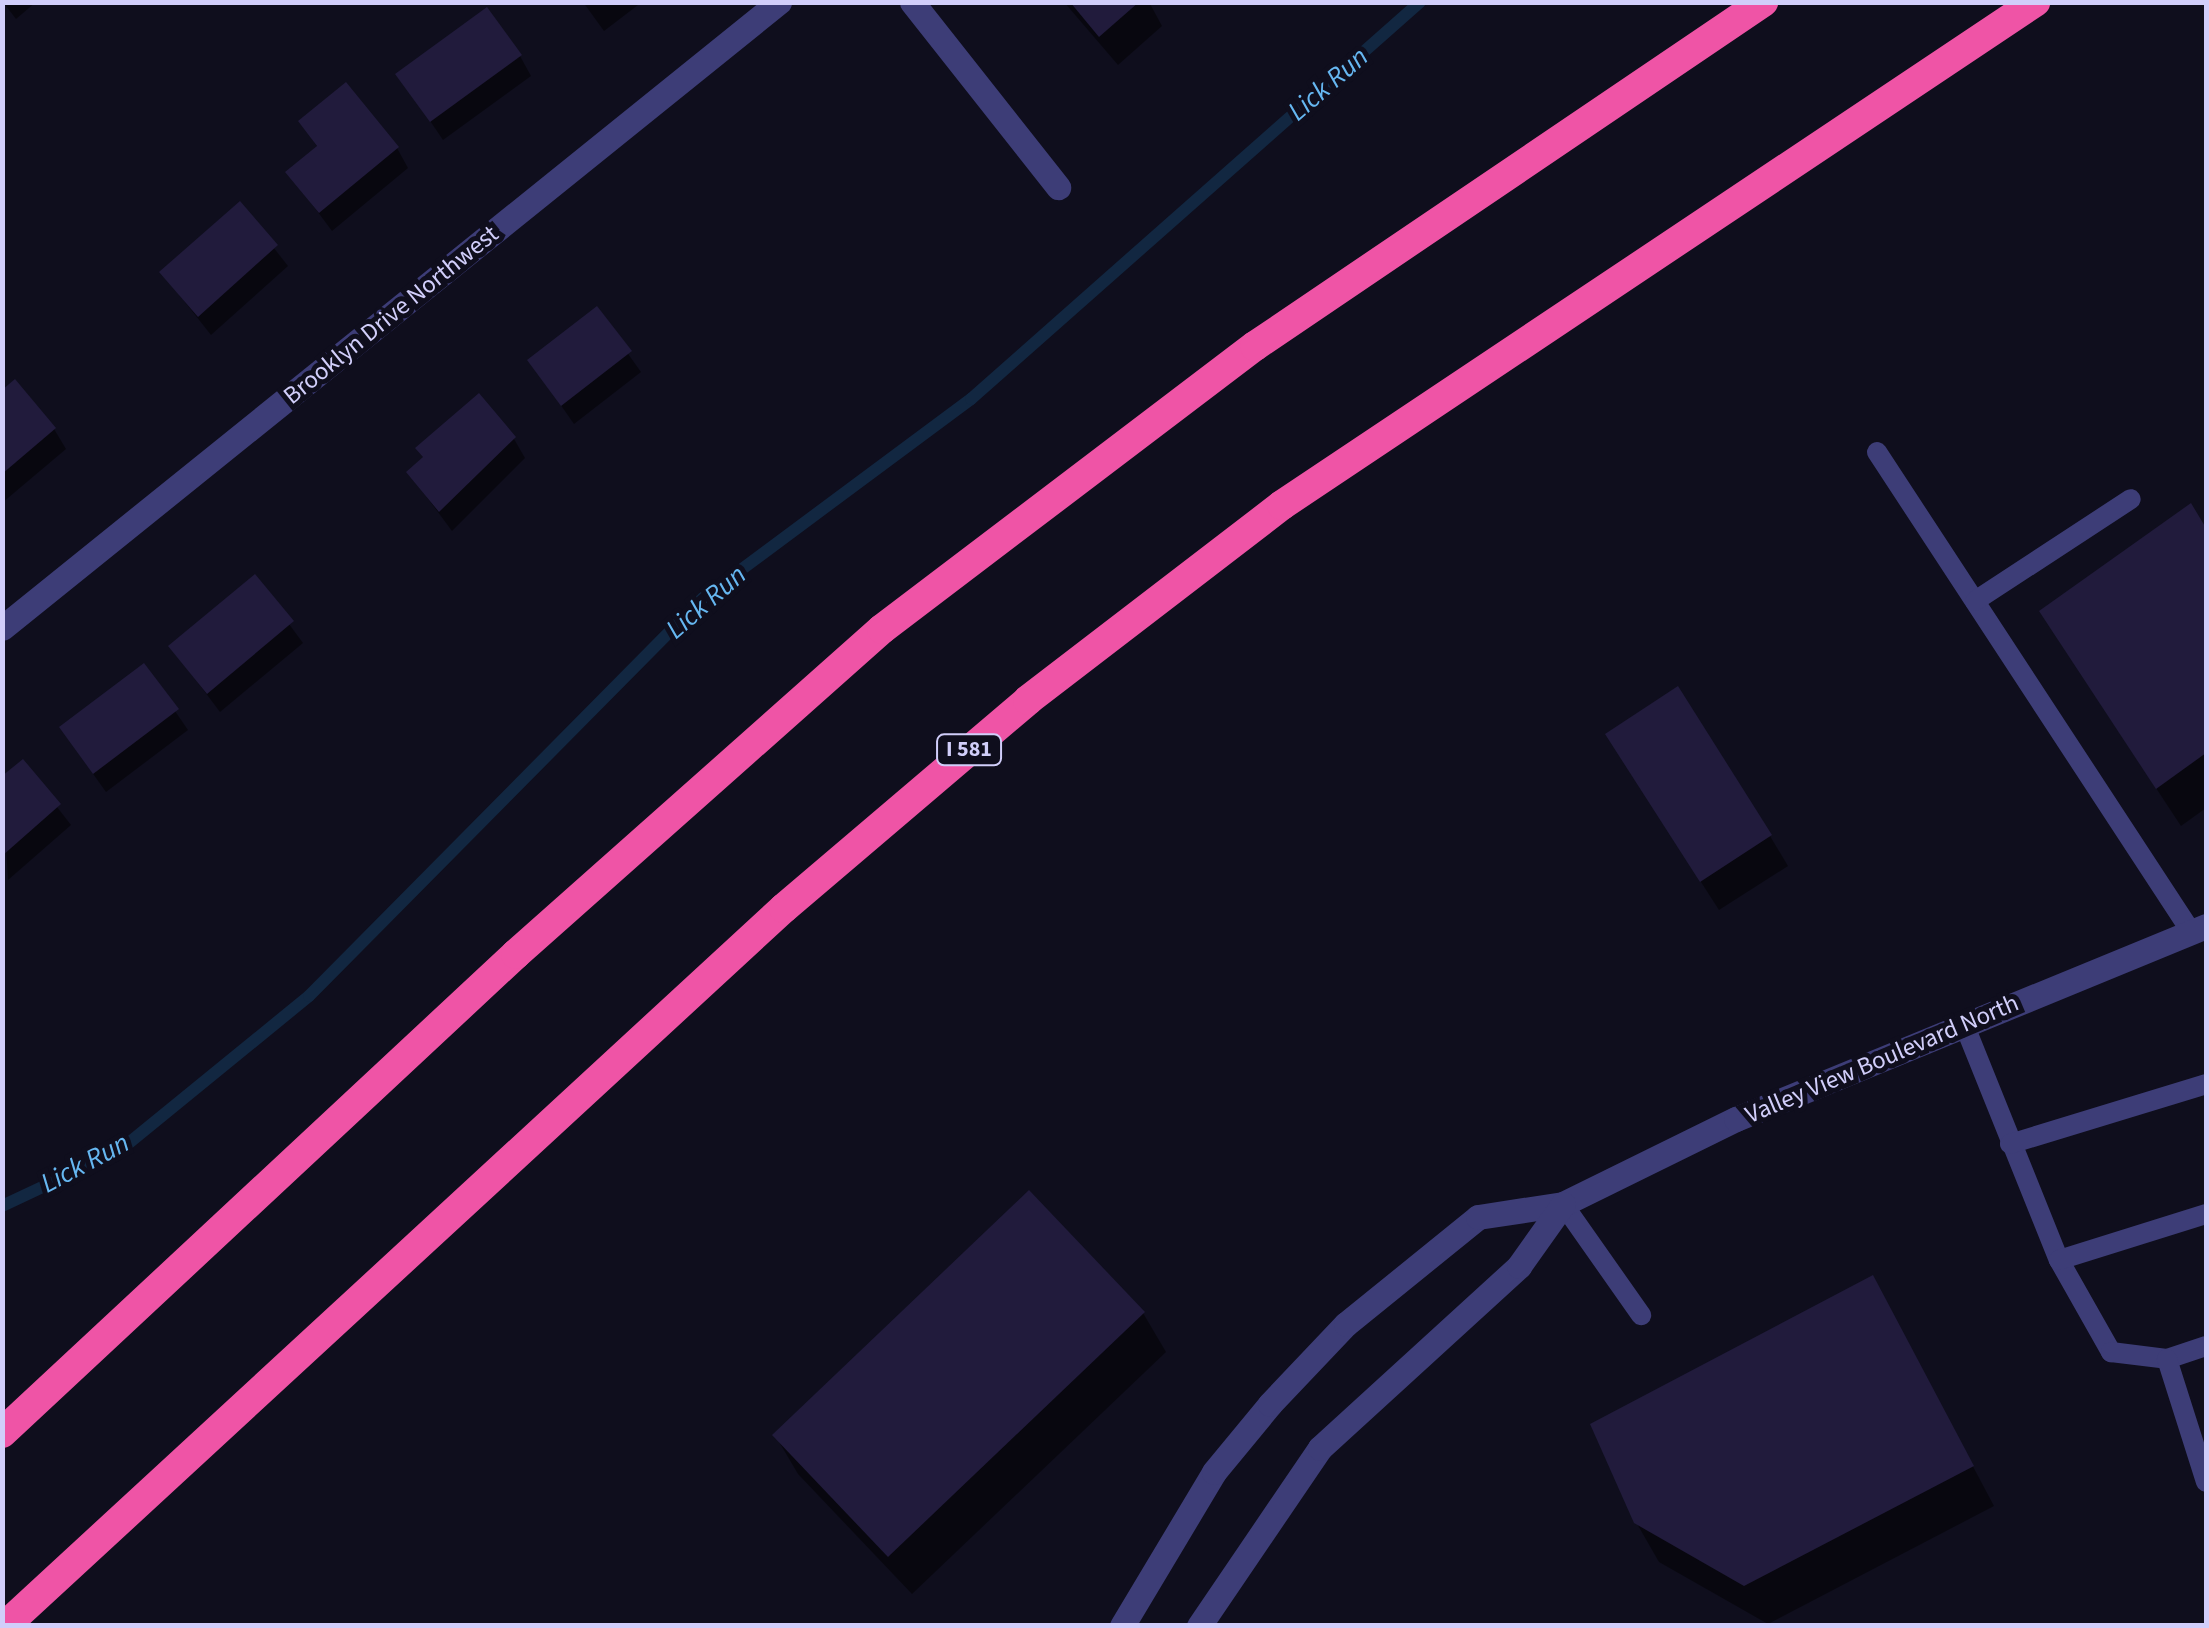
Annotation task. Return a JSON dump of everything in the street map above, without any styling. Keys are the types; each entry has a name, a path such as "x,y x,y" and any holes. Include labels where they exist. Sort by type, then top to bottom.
{"highway":[{"path":"2,1434 516,954 882,629 1254,346 1764,2"},
{"name":"I 581","path":"5,1626 741,947 1028,700 1282,505 2035,2"}],"street":[{"name":"Brooklyn Drive Northwest","path":"2,628 779,2"},
{"path":"912,2 1058,186"},
{"name":"Valley View Boulevard North","path":"1122,1626 1214,1472 1346,1324 1478,1217 1563,1204 1964,1024 2198,928"},
{"path":"1199,1626 1320,1448 1519,1266 1563,1204"}],"lane":[{"path":"1876,452 2198,928"},
{"path":"1975,601 2130,498"},
{"path":"1964,1024 2059,1260 2111,1352 2167,1359 2206,1346"},
{"path":"2010,1144 2206,1084"},
{"path":"1563,1204 1642,1315"},
{"path":"2059,1260 2206,1214"},
{"path":"2167,1359 2206,1482"}],"building":[{"path":"1070,2 1139,2 1099,37"},
{"path":"487,7 522,55 430,122 395,74"},
{"path":"346,82 399,147 319,213 285,172 317,146 298,121"},
{"path":"240,201 278,245 198,317 159,272"},
{"path":"597,306 632,351 561,406 527,360"},
{"path":"15,379 56,428 2,474 2,390"},
{"path":"479,393 516,437 439,512 406,472 423,457 415,448"},
{"path":"2191,503 2206,528 2206,753 2156,789 2039,611"},
{"path":"255,574 294,621 207,694 168,646"},
{"path":"144,663 179,709 93,774 59,727"},
{"path":"1678,686 1772,835 1700,882 1605,734"},
{"path":"23,759 61,804 2,856 2,776"},
{"path":"1029,1190 1145,1312 888,1557 772,1435"},
{"path":"1873,1275 1974,1466 1744,1586 1634,1523 1590,1424"}],"waterway":[{"name":"Lick Run","path":"2,1206 119,1151 309,996 703,598 971,399 1420,2"}]}
